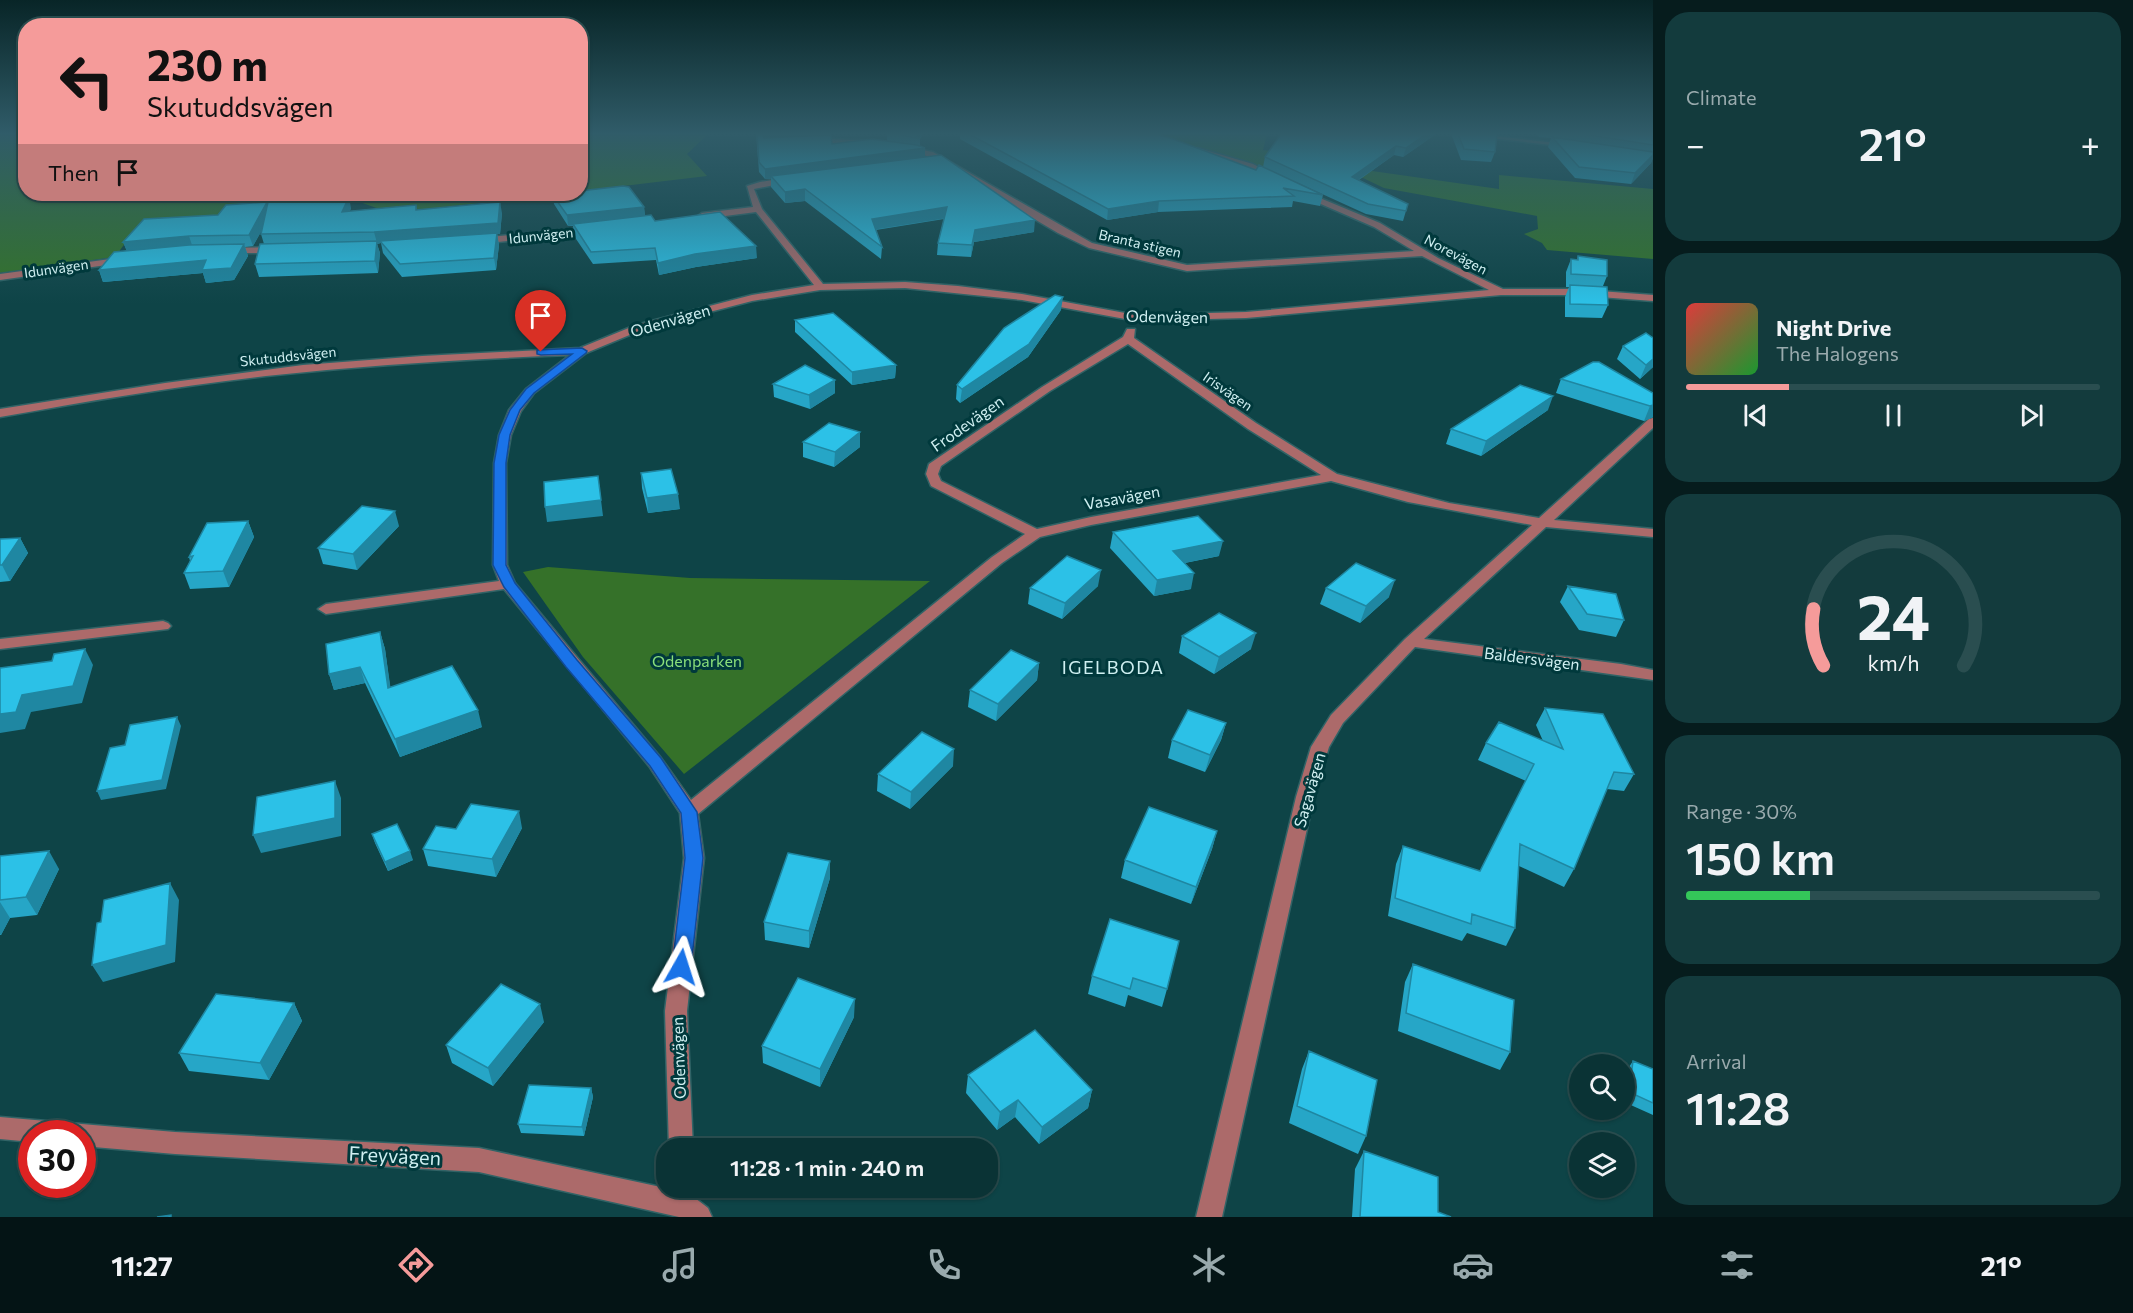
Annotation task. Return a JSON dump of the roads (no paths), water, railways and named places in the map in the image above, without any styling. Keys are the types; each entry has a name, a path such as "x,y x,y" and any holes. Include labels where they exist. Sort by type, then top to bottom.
{"street":[{"path":"751,191 758,209 820,287"},
{"name":"Branta stigen","path":"993,191 1089,245 1187,268 1423,253"},
{"name":"Norevägen","path":"1298,191 1377,225 1423,253 1501,292"},
{"path":"690,218 758,209"},
{"name":"Idunvägen","path":"465,242 610,228"},
{"path":"219,251 292,250"},
{"name":"Idunvägen","path":"0,277 139,258"},
{"name":"Odenvägen","path":"681,1138 676,1011 694,858 689,812 655,762 508,584 500,565 500,463 504,435 515,410 530,391 582,351 612,337 671,318 752,298 820,287 905,285 958,289 1023,297 1136,318 1246,315 1501,292 1573,292 1653,298"},
{"path":"1128,339 1136,318"},
{"name":"Irisvägen","path":"1128,339 1252,426 1332,477"},
{"name":"Frodevägen","path":"1035,534 936,483 932,474 935,464 1046,388 1128,339"},
{"name":"Skutuddsvägen","path":"0,413 167,386 267,373 478,354 582,351"},
{"name":"Sagavägen","path":"1209,1217 1305,797 1320,747 1337,719 1411,642 1546,522 1653,422"},
{"name":"Vasavägen","path":"689,812 997,560 1035,534 1091,521 1332,477 1358,486 1476,512 1653,533"},
{"path":"326,609 508,584"},
{"path":"0,644 163,626"},
{"name":"Baldersvägen","path":"1411,642 1653,675"},
{"path":"0,1128 18,1129"},
{"name":"Freyvägen","path":"96,1136 175,1143 479,1160 688,1203"}],"district":[{"name":"IGELBODA","path":"1113,667"}],"park label":[{"name":"Odenparken","path":"697,660"}]}
